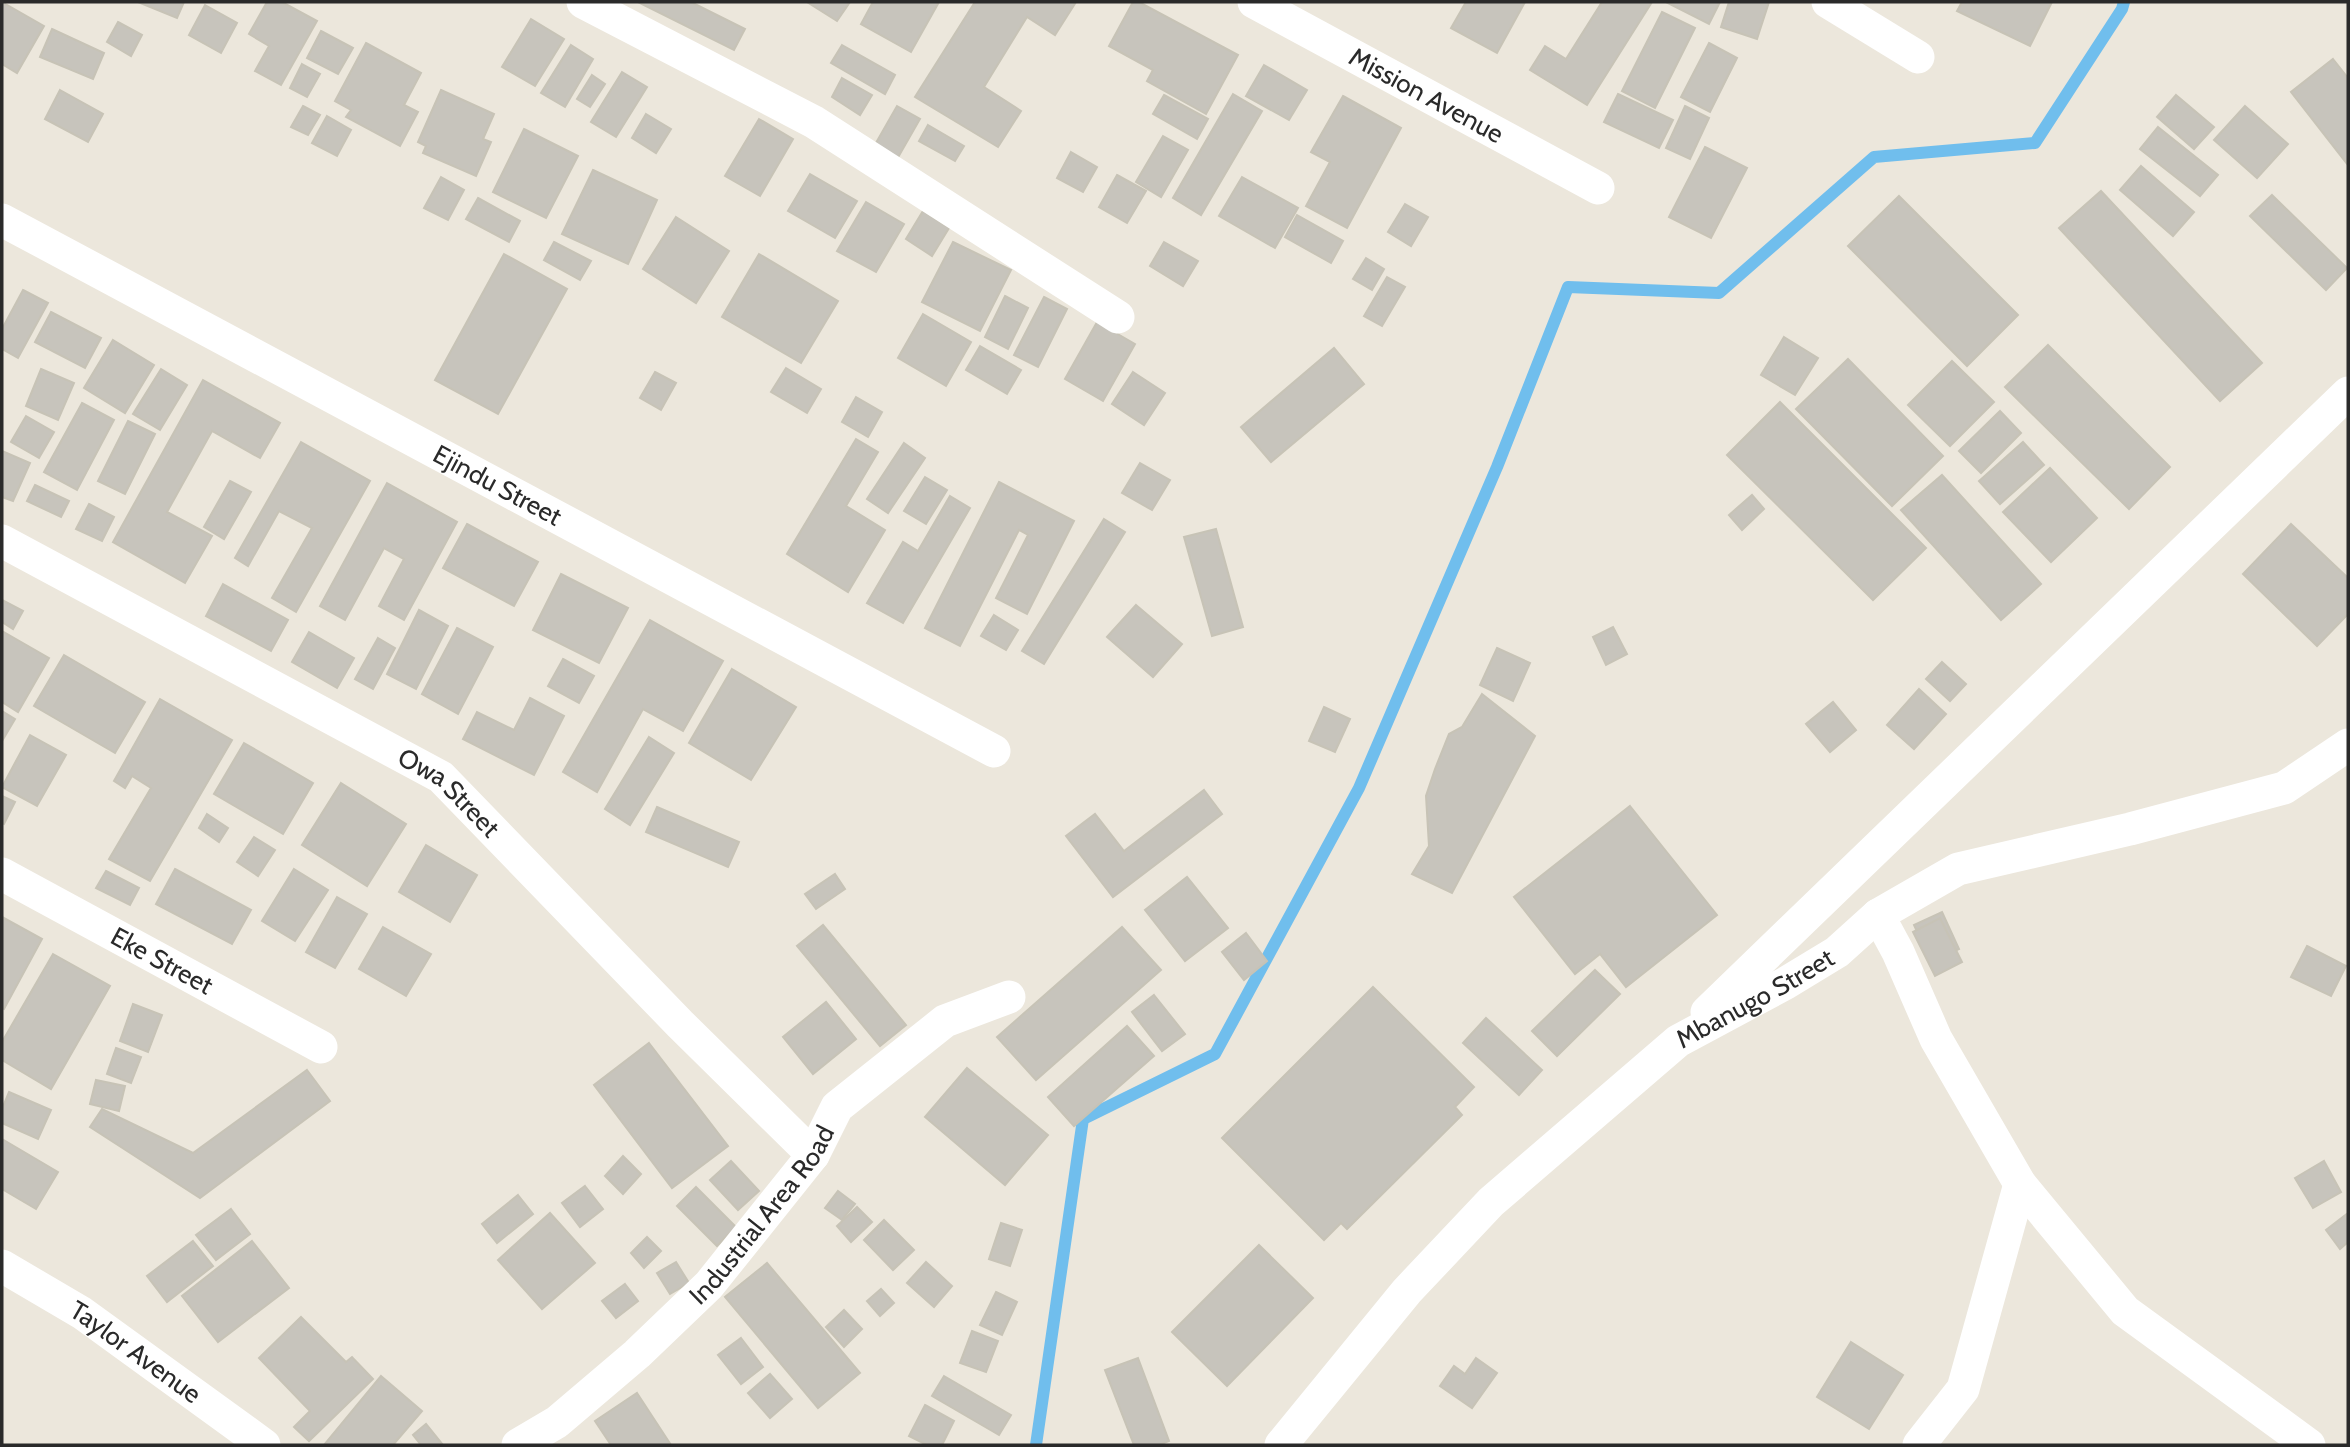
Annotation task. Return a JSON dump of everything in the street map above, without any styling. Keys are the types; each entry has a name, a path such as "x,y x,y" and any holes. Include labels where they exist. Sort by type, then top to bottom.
{"street":[{"path":"583,2 814,122 1118,317"},
{"name":"Mission Avenue","path":"1254,2 1598,188"},
{"path":"1828,2 1918,57"},
{"name":"Ejindu Street","path":"2,220 994,751"},
{"path":"1678,1041 2348,393"},
{"name":"Owa Street","path":"2,541 441,777 680,1024 813,1155"},
{"name":"Mbanugo Street","path":"1281,1445 1407,1291 1491,1202 1678,1041 1786,983 1837,952 1878,915 1958,869 2130,829 2284,788 2348,745"},
{"name":"Eke Street","path":"2,874 321,1048"},
{"path":"1878,915 1898,952 1936,1039 2020,1184 2125,1311 2309,1445"},
{"name":"Industrial Area Road","path":"518,1445 565,1434 637,1354 709,1286 813,1155 837,1107 945,1021 1009,997"},
{"path":"1919,1445 1963,1389 2020,1184"},
{"name":"Taylor Avenue","path":"2,1266 82,1313 264,1445"}],"building":[{"path":"2,2 44,26 17,73 2,64"},
{"path":"138,2 184,2 177,18"},
{"path":"267,2 282,2 317,21 281,85 255,71 269,46 249,34"},
{"path":"638,2 691,2 745,29 734,50"},
{"path":"807,2 850,2 837,21"},
{"path":"873,2 939,2 911,52 861,24"},
{"path":"975,2 1076,2 1055,35 1027,17 984,87 1021,111 998,147 915,97"},
{"path":"1133,2 1139,2 1238,55 1206,114 1147,81 1153,70 1109,46"},
{"path":"1466,2 1525,2 1497,53 1451,28"},
{"path":"1602,2 1652,2 1587,105 1530,70 1545,46 1566,59"},
{"path":"1666,2 1720,2 1709,24"},
{"path":"1729,2 1769,2 1757,39 1721,27"},
{"path":"1962,2 2052,2 2030,46 1957,11"},
{"path":"205,5 237,23 221,53 189,35"},
{"path":"1662,12 1695,28 1655,108 1622,91"},
{"path":"531,19 564,39 535,86 502,67"},
{"path":"118,22 142,35 131,56 107,42"},
{"path":"52,29 104,53 93,79 40,57"},
{"path":"321,31 353,48 338,74 307,58"},
{"path":"366,43 421,73 404,105 418,112 400,146 346,117 351,110 335,101"},
{"path":"1709,43 1737,58 1710,112 1681,97"},
{"path":"571,45 593,59 565,107 541,93"},
{"path":"842,45 895,75 885,94 831,63"},
{"path":"2333,59 2348,78 2348,165 2291,92"},
{"path":"302,64 320,74 307,97 290,88"},
{"path":"1264,65 1307,90 1289,120 1246,96"},
{"path":"622,72 647,87 616,137 591,122"},
{"path":"592,75 605,84 590,107 577,99"},
{"path":"842,78 872,95 860,115 832,97"},
{"path":"60,90 103,114 88,142 45,119"},
{"path":"441,90 494,114 483,139 491,142 476,176 423,153 426,146 418,142"},
{"path":"1233,94 1262,111 1201,215 1173,198"},
{"path":"1618,94 1673,120 1659,148 1604,122"},
{"path":"1164,95 1208,119 1197,139 1153,114"},
{"path":"2176,95 2214,127 2194,149 2157,117"},
{"path":"1343,96 1401,128 1347,228 1306,206 1330,162 1311,152"},
{"path":"303,106 320,115 308,135 291,127"},
{"path":"897,106 920,119 896,161 873,148"},
{"path":"1685,106 1709,118 1690,159 1666,148"},
{"path":"2245,106 2288,144 2257,178 2214,140"},
{"path":"646,114 671,129 656,153 632,138"},
{"path":"327,116 351,130 337,156 312,143"},
{"path":"759,119 793,139 760,196 725,176"},
{"path":"928,125 964,146 955,161 919,141"},
{"path":"2158,127 2218,175 2200,196 2140,149"},
{"path":"524,129 578,156 546,218 493,192"},
{"path":"1163,136 1188,150 1161,197 1136,182"},
{"path":"1705,147 1747,168 1711,238 1669,217"},
{"path":"1071,152 1097,167 1083,192 1057,178"},
{"path":"2141,166 2194,212 2173,236 2120,190"},
{"path":"593,170 657,200 628,264 562,234"},
{"path":"810,174 857,201 835,238 788,211"},
{"path":"1117,175 1146,191 1127,223 1099,207"},
{"path":"441,177 464,190 448,220 424,208"},
{"path":"1242,177 1298,208 1275,248 1219,216"},
{"path":"2101,191 2262,363 2220,401 2059,228"},
{"path":"2272,195 2347,268 2326,290 2250,216"},
{"path":"1899,196 2018,315 1967,366 1848,246"},
{"path":"478,198 520,221 509,242 466,219"},
{"path":"866,202 904,224 876,272 837,251"},
{"path":"1405,204 1428,217 1411,246 1388,232"},
{"path":"923,211 949,228 932,256 906,239"},
{"path":"1297,215 1343,241 1331,263 1285,237"},
{"path":"676,217 729,251 696,303 643,269"},
{"path":"554,242 591,261 580,280 544,260"},
{"path":"953,242 1011,270 980,331 922,302"},
{"path":"1164,242 1198,261 1183,286 1150,266"},
{"path":"504,254 567,289 498,414 435,380"},
{"path":"759,254 838,301 801,363 722,317"},
{"path":"1366,258 1384,269 1372,290 1353,279"},
{"path":"1387,277 1405,287 1382,326 1364,316"},
{"path":"23,290 48,303 18,358 2,349 2,329"},
{"path":"1005,296 1028,308 1008,349 985,337"},
{"path":"1044,297 1067,309 1038,367 1014,355"},
{"path":"51,312 101,338 85,368 35,342"},
{"path":"923,314 971,342 946,386 898,358"},
{"path":"1097,322 1135,344 1103,401 1065,379"},
{"path":"1784,337 1818,358 1795,395 1761,375"},
{"path":"113,340 154,365 125,413 84,388"},
{"path":"2048,345 2170,467 2129,509 2005,387"},
{"path":"980,346 1021,370 1007,394 966,370"},
{"path":"1334,348 1364,384 1271,462 1241,427"},
{"path":"1848,359 1943,456 1892,506 1796,409"},
{"path":"1952,361 1994,402 1950,446 1908,405"},
{"path":"786,368 821,389 807,413 771,392"},
{"path":"41,369 74,383 58,420 26,406"},
{"path":"161,369 187,385 160,430 133,414"},
{"path":"655,372 676,383 661,410 640,398"},
{"path":"1133,372 1165,393 1144,425 1112,404"},
{"path":"203,380 280,423 260,458 212,431 167,512 212,536 185,583 113,542"},
{"path":"856,397 882,412 868,437 842,422"},
{"path":"1780,402 1926,548 1873,600 1727,455"},
{"path":"82,403 114,420 77,490 44,472"},
{"path":"2000,411 2021,433 1981,473 1959,451"},
{"path":"26,416 54,432 39,458 11,442"},
{"path":"128,421 155,434 125,494 98,481"},
{"path":"856,439 878,452 846,506 885,530 848,592 787,554"},
{"path":"301,442 370,481 296,612 272,598 312,528 279,511 248,566 235,558"},
{"path":"2023,442 2044,465 2000,504 1979,481"},
{"path":"904,443 925,458 888,513 867,499"},
{"path":"2,451 30,463 13,501 2,497"},
{"path":"1140,463 1170,480 1152,510 1122,493"},
{"path":"2050,468 2097,518 2051,562 2003,512"},
{"path":"1942,475 2041,584 2001,620 1901,510"},
{"path":"925,477 947,490 926,524 904,511"},
{"path":"230,481 251,492 224,539 204,527"},
{"path":"999,482 1074,521 1027,614 996,598 1028,535 1019,530 960,646 925,628"},
{"path":"387,483 457,522 404,620 379,606 404,559 384,548 345,620 320,606"},
{"path":"35,485 69,501 61,517 27,501"},
{"path":"1752,495 1764,509 1742,530 1729,515"},
{"path":"950,496 970,508 903,623 867,603 903,542 918,551"},
{"path":"89,504 114,517 102,541 76,529"},
{"path":"1104,519 1125,532 1044,664 1022,651"},
{"path":"467,524 538,562 514,606 443,568"},
{"path":"2291,524 2348,578 2348,614 2317,646 2243,574"},
{"path":"1216,529 1243,627 1212,636 1184,537"},
{"path":"561,574 628,608 599,663 533,630"},
{"path":"223,584 288,620 271,651 206,616"},
{"path":"2,600 23,611 13,629 2,622"},
{"path":"1136,605 1182,644 1153,677 1107,637"},
{"path":"419,610 448,626 416,689 387,674"},
{"path":"994,615 1018,630 1006,650 981,636"},
{"path":"650,620 723,661 683,731 643,709 597,792 563,772"},
{"path":"1613,627 1627,654 1606,665 1593,637"},
{"path":"457,628 493,647 458,714 422,694"},
{"path":"2,631 49,658 18,712 2,702"},
{"path":"309,632 354,658 337,688 292,662"},
{"path":"378,638 395,648 373,689 355,679"},
{"path":"1497,648 1530,663 1513,701 1480,685"},
{"path":"64,655 145,702 115,753 34,706"},
{"path":"563,659 594,676 579,703 548,686"},
{"path":"1942,662 1966,684 1950,701 1926,679"},
{"path":"732,669 796,707 751,780 689,743"},
{"path":"1919,689 1946,714 1914,749 1887,725"},
{"path":"1482,694 1535,736 1452,893 1412,874 1429,846 1426,796 1435,769 1449,734 1462,727"},
{"path":"530,698 564,716 534,775 463,739 477,712 514,730"},
{"path":"160,699 232,740 150,881 109,859 151,788 132,776 125,788 114,781"},
{"path":"1833,702 1856,730 1830,752 1806,724"},
{"path":"1324,707 1350,719 1335,752 1309,741"},
{"path":"2,711 15,719 2,741"},
{"path":"30,735 66,755 37,806 2,787"},
{"path":"649,737 674,753 630,825 605,809"},
{"path":"244,743 313,783 283,834 214,794"},
{"path":"341,783 406,824 367,886 302,845"},
{"path":"1204,790 1222,814 1113,897 1066,836 1095,814 1124,851"},
{"path":"2,796 15,802 4,824 2,823"},
{"path":"1630,806 1717,915 1626,987 1600,954 1575,974 1514,897"},
{"path":"657,807 739,842 728,867 646,832"},
{"path":"207,814 228,828 219,842 199,828"},
{"path":"254,837 275,850 258,876 237,862"},
{"path":"426,845 477,875 450,922 399,892"},
{"path":"175,869 251,910 232,944 156,904"},
{"path":"294,869 328,890 295,941 262,921"},
{"path":"106,871 139,888 130,905 96,888"},
{"path":"835,874 845,889 816,909 805,894"},
{"path":"1187,877 1228,928 1185,961 1145,910"},
{"path":"337,897 367,914 335,968 306,952"},
{"path":"1942,912 1959,949 1931,962 1914,925"},
{"path":"2,917 42,939 4,1009 2,1008"},
{"path":"1940,918 1962,962 1935,976 1913,932"},
{"path":"823,925 906,1025 880,1046 797,946"},
{"path":"383,927 431,954 406,996 359,969"},
{"path":"1122,927 1161,970 1036,1080 997,1037"},
{"path":"1246,933 1267,961 1244,980 1222,952"},
{"path":"2307,946 2346,966 2331,996 2291,977"},
{"path":"53,954 110,986 51,1089 2,1060 2,1042"},
{"path":"1595,970 1620,994 1557,1056 1532,1031"},
{"path":"1373,987 1474,1087 1455,1107 1462,1115 1347,1229 1341,1223 1324,1240 1222,1138"},
{"path":"1154,995 1185,1034 1162,1051 1132,1012"},
{"path":"826,1002 856,1039 813,1074 783,1037"},
{"path":"133,1004 162,1015 148,1052 120,1041"},
{"path":"1486,1018 1542,1070 1519,1095 1463,1043"},
{"path":"1127,1026 1154,1056 1074,1126 1048,1097"},
{"path":"649,1043 728,1146 672,1188 594,1085"},
{"path":"116,1048 141,1057 131,1083 107,1074"},
{"path":"967,1068 1048,1135 1005,1185 925,1117"},
{"path":"307,1070 330,1101 200,1198 90,1127 102,1109 193,1153"},
{"path":"96,1080 125,1086 119,1111 90,1104"},
{"path":"9,1092 51,1110 38,1139 2,1123 2,1109"},
{"path":"2,1139 58,1172 36,1209 2,1189"},
{"path":"623,1156 641,1174 623,1194 605,1176"},
{"path":"731,1161 759,1191 738,1210 710,1180"},
{"path":"2324,1161 2341,1192 2313,1208 2295,1178"},
{"path":"585,1186 603,1209 580,1227 562,1203"},
{"path":"696,1187 736,1227 717,1246 677,1206"},
{"path":"838,1191 855,1204 842,1220 825,1208"},
{"path":"518,1195 533,1214 497,1243 482,1224"},
{"path":"857,1207 872,1222 851,1242 837,1226"},
{"path":"231,1209 250,1234 216,1260 196,1235"},
{"path":"550,1213 595,1263 542,1309 498,1260"},
{"path":"2348,1213 2348,1242 2340,1249 2326,1230"},
{"path":"884,1220 914,1250 893,1270 864,1240"},
{"path":"1001,1223 1022,1230 1010,1266 989,1259"},
{"path":"647,1237 661,1251 644,1268 631,1253"},
{"path":"193,1241 213,1266 167,1302 147,1276"},
{"path":"252,1241 289,1288 218,1342 182,1296"},
{"path":"1259,1245 1313,1298 1227,1386 1172,1332"},
{"path":"676,1262 689,1283 670,1294 657,1273"},
{"path":"926,1262 952,1286 934,1307 907,1283"},
{"path":"767,1263 860,1373 818,1408 725,1297"},
{"path":"625,1284 638,1301 616,1318 602,1301"},
{"path":"881,1289 894,1303 880,1316 867,1301"},
{"path":"996,1292 1017,1302 1002,1335 980,1325"},
{"path":"844,1310 862,1329 844,1347 826,1327"},
{"path":"301,1317 346,1362 352,1357 373,1379 309,1441 294,1427 310,1411 259,1358"},
{"path":"972,1331 998,1341 986,1372 960,1363"},
{"path":"741,1338 763,1367 741,1384 718,1355"},
{"path":"1851,1342 1903,1375 1869,1429 1817,1397"},
{"path":"1138,1358 1169,1441 1159,1445 1134,1445 1105,1370"},
{"path":"1476,1358 1497,1373 1472,1408 1440,1386 1454,1366 1465,1374"},
{"path":"770,1374 792,1399 770,1418 748,1393"},
{"path":"381,1376 422,1411 393,1445 324,1445"},
{"path":"944,1376 1011,1415 999,1435 932,1396"},
{"path":"637,1393 671,1445 611,1445 595,1421"},
{"path":"925,1405 954,1421 942,1445 927,1445 909,1436"},
{"path":"426,1424 443,1445 421,1445 413,1435"}],"waterway":[{"path":"1036,1445 1083,1119 1215,1054 1359,788 1497,467 1568,287 1719,293 1874,157 2035,143 2124,2"}]}
